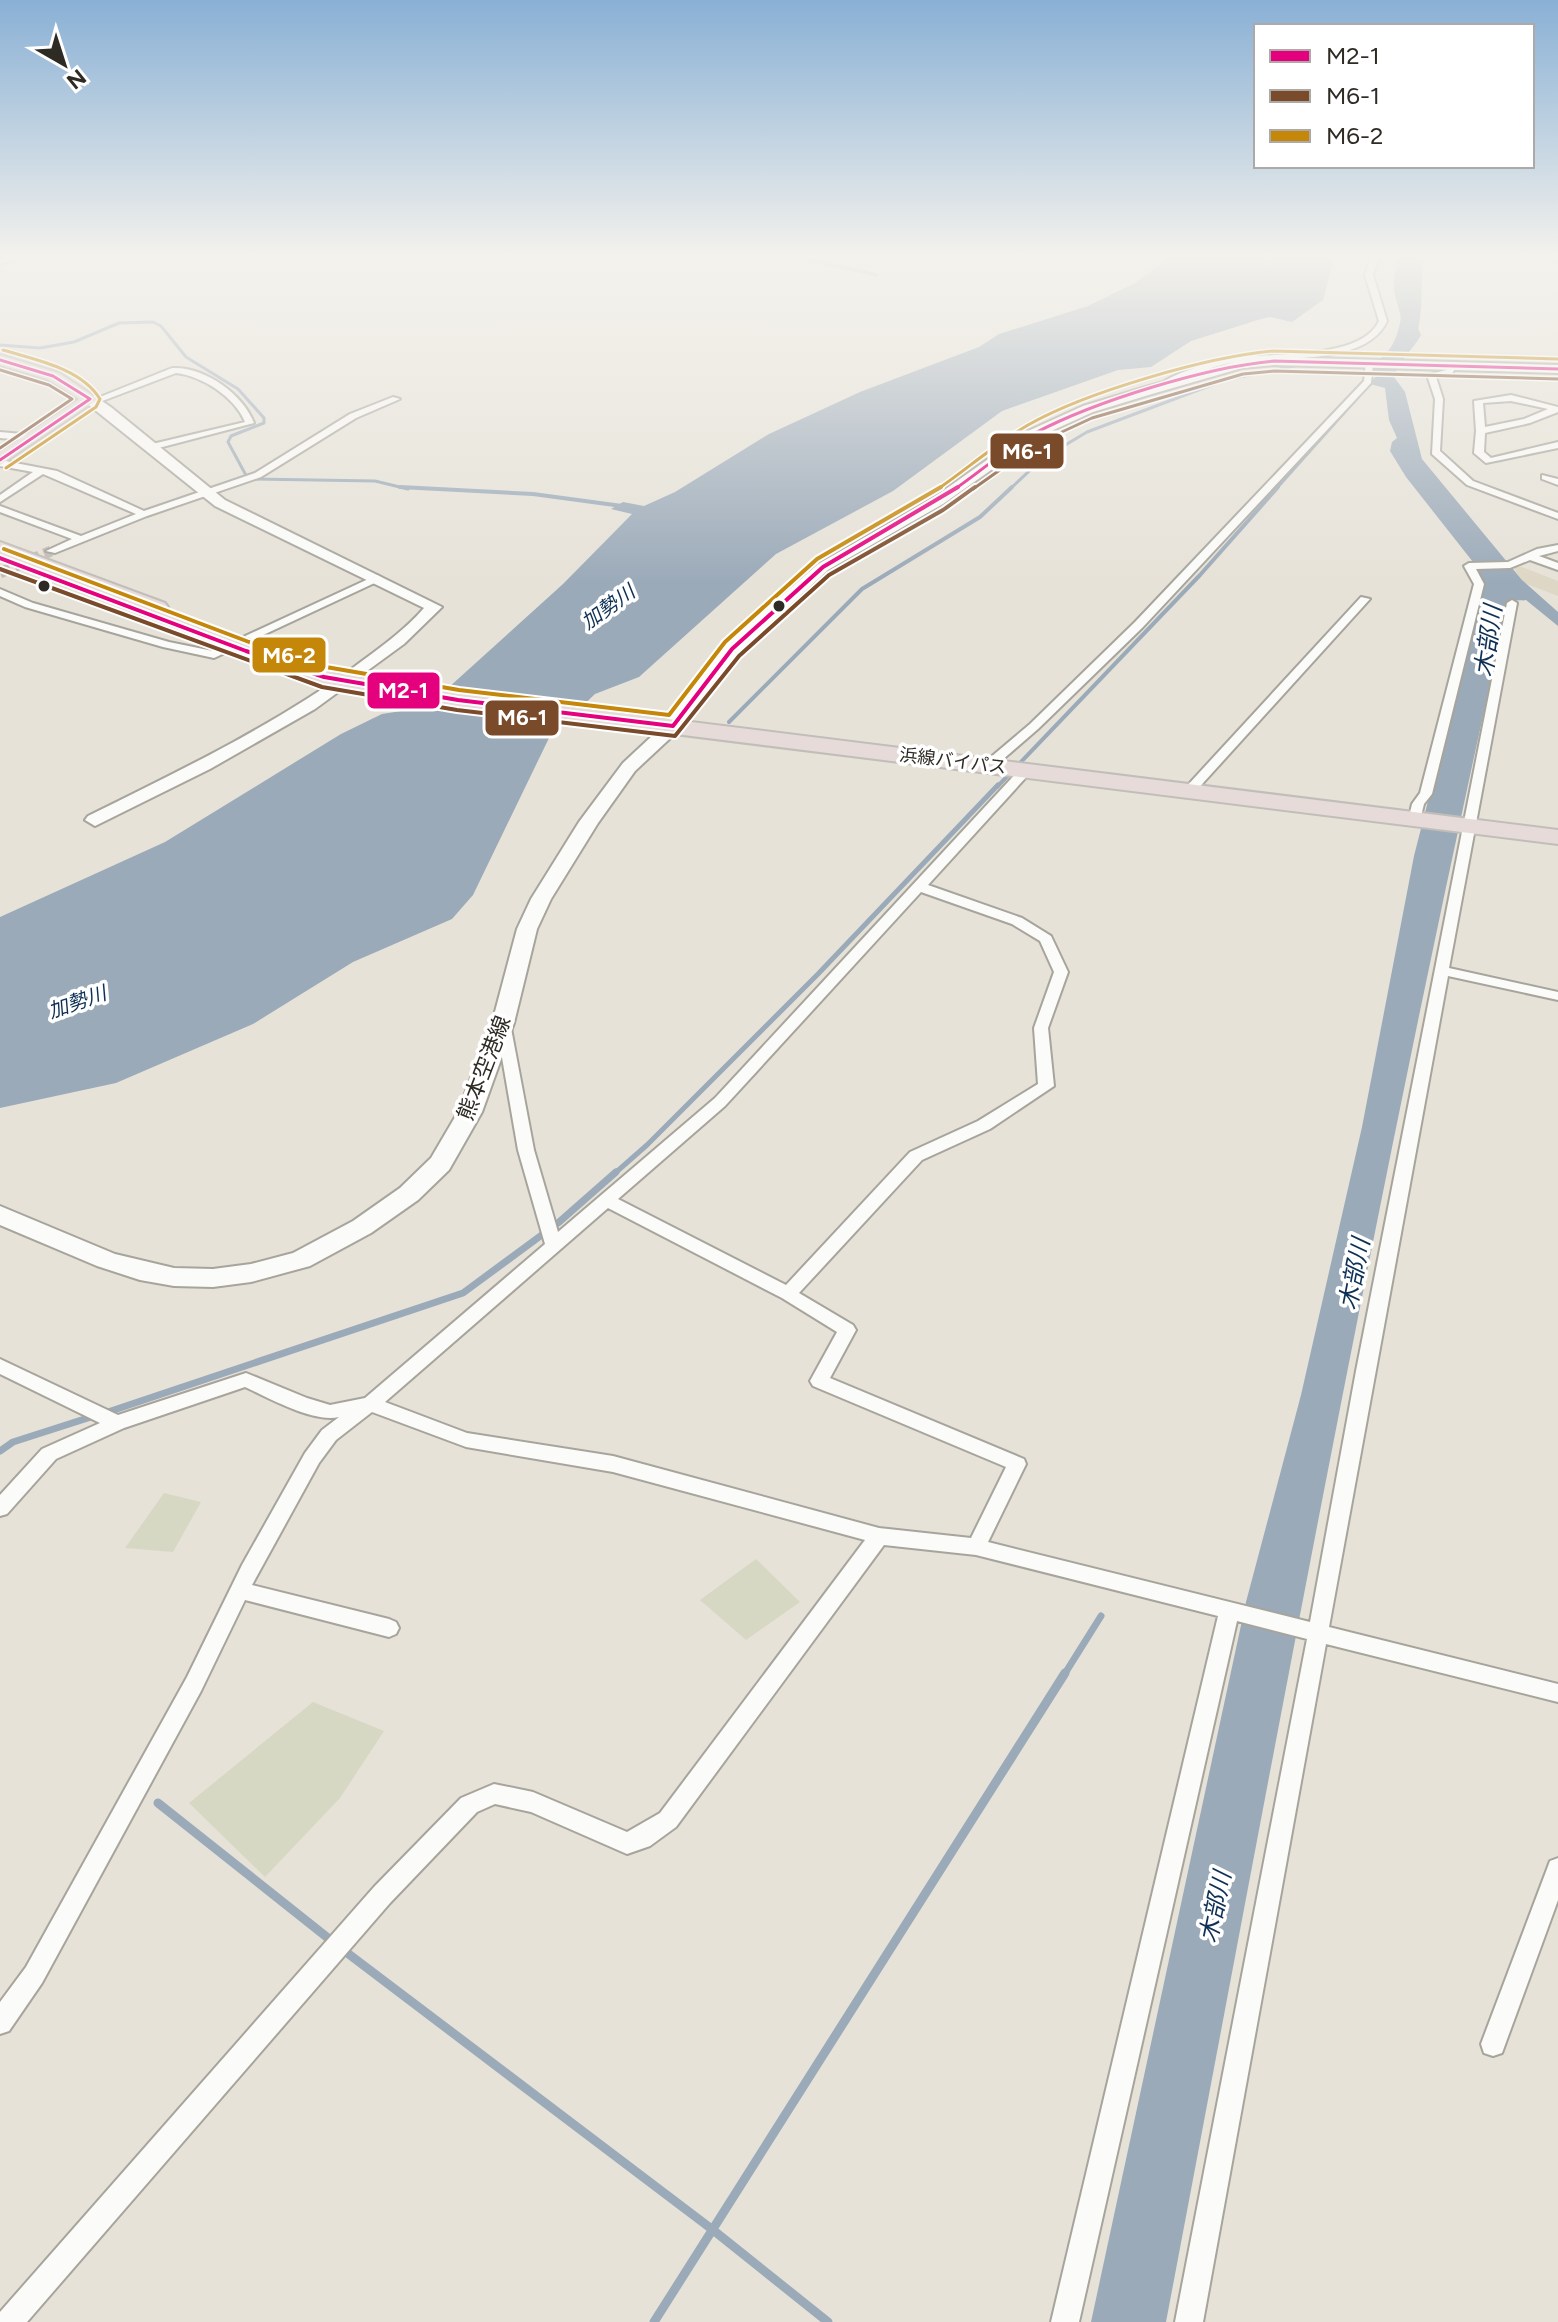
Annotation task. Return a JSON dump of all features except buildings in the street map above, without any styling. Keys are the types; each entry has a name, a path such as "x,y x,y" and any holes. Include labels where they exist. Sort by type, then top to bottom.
{"highway":[{"path":"0,462 92,400 53,376 19,366"},
{"name":"浜線バイパス","path":"0,548 273,661 458,700 1558,837"},
{"name":"浜線バイパス","path":"0,558 152,610"}],"main road":[{"name":"熊本空港線","path":"0,1215 106,1260 140,1271 174,1277 238,1275 301,1260 362,1227 409,1194 440,1164 470,1112 503,1023 527,929 541,899 589,822 629,767 732,649 823,567 938,501 1033,434 1088,409 1233,366"},
{"name":"熊本空港線","path":"1489,366 1558,369"},
{"path":"92,400 203,492 434,607 417,625 207,764 95,820"}],"street":[{"path":"1147,391 1214,366"},
{"path":"989,765 1018,743 1153,612 1368,381 1369,366"},
{"path":"1452,366 1449,372 1431,375 1439,399 1435,452 1470,483 1557,516"},
{"path":"92,400 185,369 224,390 248,413 250,423 151,447"},
{"path":"1558,409 1511,398 1478,401 1481,431 1479,453 1489,461 1558,445"},
{"path":"51,551 203,492 258,475 353,416 396,399"},
{"path":"1481,431 1527,421 1558,409"},
{"path":"0,435 34,438"},
{"path":"0,462 54,473 144,514"},
{"path":"0,499 41,471"},
{"path":"1545,477 1558,482"},
{"path":"0,509 81,539"},
{"path":"1417,818 1418,804 1426,794 1479,584 1469,566 1510,565 1558,548"},
{"path":"1530,556 1558,567"},
{"path":"0,592 29,605 167,645 214,655 377,578"},
{"path":"1190,790 1365,599"},
{"path":"1189,2322 1512,603"},
{"path":"0,2022 34,1975 194,1684 240,1590 312,1458 329,1435 370,1404 720,1102 1026,770"},
{"path":"788,1294 916,1156 984,1125 1046,1086 1041,1028 1061,972 1046,939 1017,921 918,886"},
{"path":"1444,971 1558,996"},
{"path":"503,1023 526,1150 554,1247"},
{"path":"607,1200 788,1294 847,1330 819,1381 1017,1464 976,1547"},
{"path":"0,1366 102,1416"},
{"path":"0,1508 49,1454 102,1416 246,1380 302,1404 330,1412 370,1404 466,1440 613,1464 879,1536 976,1547 1558,1693"},
{"path":"9,2322 346,1936 469,1805 494,1794 533,1802 627,1843 642,1838 668,1820 879,1536"},
{"path":"240,1590 389,1628"},
{"path":"1065,2322 1229,1611"},
{"path":"1493,2044 1558,1869"}],"shaded area":[{"path":"1513,567 1522,567 1558,581 1558,596 1524,583"}],"green space":[{"path":"164,1493 201,1502 173,1552 125,1548"},
{"path":"756,1559 800,1602 746,1640 700,1600"},
{"path":"313,1702 384,1731 340,1798 265,1877 189,1803"}],"water":[{"name":"加勢川","path":"928,366 1152,366 1118,370 1002,411 893,491 776,554 639,677 595,694 549,738 473,895 452,919 353,962 253,1024 116,1083 0,1108 0,917 165,842 341,734 382,714 427,707 563,584 632,514 611,509 623,502 644,506 675,492 769,434 860,392"},
{"name":"木部川","path":"1373,366 1399,366 1394,377 1405,392 1422,459 1522,580 1558,612 1558,626 1526,600 1506,601 1370,1255 1166,2322 1091,2322 1246,1602 1301,1395 1362,1127 1414,856 1479,584 1473,562 1406,477 1390,451 1392,442 1397,438 1389,420 1385,388 1370,384 1376,376"}],"waterway":[{"path":"201,366 238,389 264,418 264,423 231,436 228,442 248,479 375,481 408,489"},
{"path":"1010,489 1042,459 1087,432 1225,380 1292,366"},
{"path":"1276,489 1370,384"},
{"path":"400,487 533,494 622,506"},
{"path":"729,722 862,589 980,517 1012,487"},
{"path":"997,787 1200,575 1278,487"},
{"path":"614,1174 818,974 998,785"},
{"path":"105,1413 463,1293 558,1223 616,1172"},
{"path":"0,1451 13,1442 94,1416"},
{"path":"1064,1675 1101,1616"},
{"path":"713,2230 1065,1673"},
{"path":"158,1803 333,1942"},
{"path":"342,1949 713,2230"},
{"path":"654,2322 713,2230"},
{"path":"713,2230 828,2322"}],"tunnel":[{"path":"0,573 51,551"}],"transit line":[{"name":"M2-1","path":"0,460 90,399 53,376 21,366"},
{"name":"M6-2","path":"6,468 96,407 100,399 84,382 53,366"},
{"name":"M6-2","path":"4,549 249,642 326,667 459,690 669,715 725,642 817,559 933,493 1028,425 1084,400 1196,366"},
{"name":"M2-1","path":"0,558 246,651 324,677 458,700 673,726 732,649 823,567 938,501 1033,434 1088,409 1233,366"},
{"name":"M2-1","path":"1464,366 1558,369"},
{"name":"M6-1","path":"0,370 49,385 72,399 0,448"},
{"name":"M6-1","path":"0,569 322,687 457,710 675,736 739,656 829,575 943,510 1038,443 1092,418 1243,374 1274,371 1558,379"}]}
